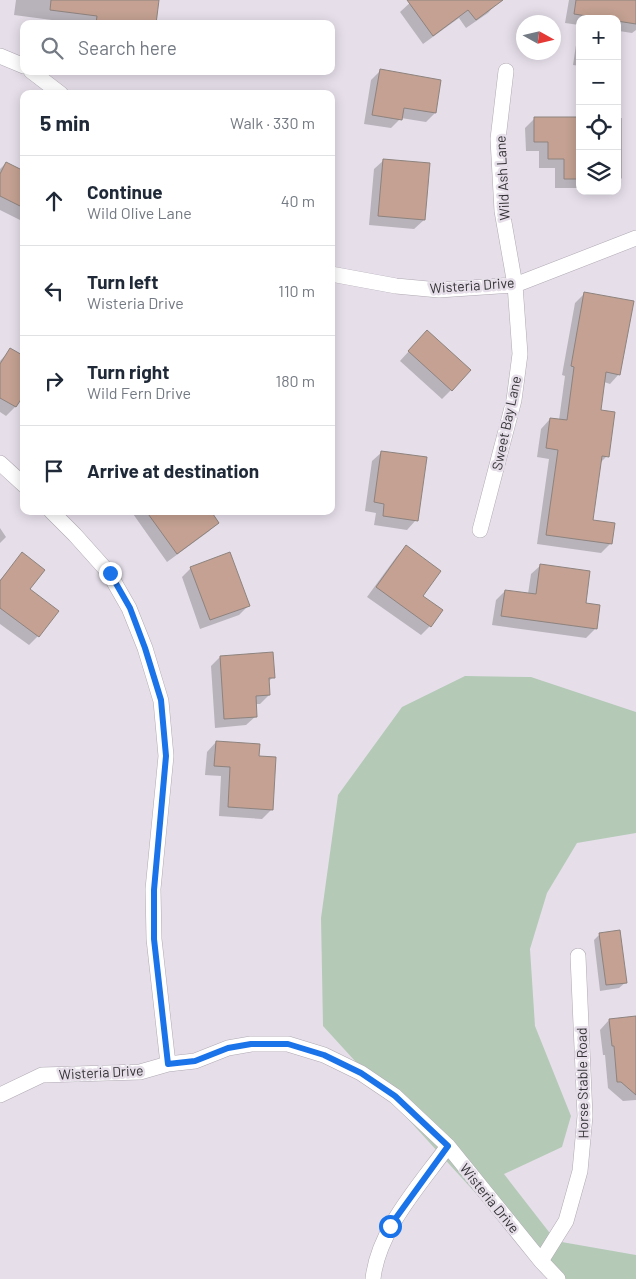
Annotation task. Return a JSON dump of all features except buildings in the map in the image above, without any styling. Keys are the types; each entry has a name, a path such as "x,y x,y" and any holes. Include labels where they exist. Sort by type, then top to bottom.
{"street":[{"path":"0,56 20,64"},
{"name":"Wild Ash Lane","path":"506,71 498,139 502,212 515,285"},
{"path":"36,75 56,90"},
{"name":"Wisteria Drive","path":"335,275 396,286 439,290 515,285 636,238"},
{"name":"Sweet Bay Lane","path":"480,530 514,400 520,354 515,285"},
{"path":"0,463 20,481"},
{"path":"55,515 110,573 130,608 161,700 166,756 154,890 154,939 168,1064"},
{"name":"Horse Stable Road","path":"541,1261 566,1221 580,1172 585,1116 578,956"},
{"name":"Wisteria Drive","path":"0,1096 42,1075 140,1072 168,1064 195,1061 228,1048 251,1044 288,1044 324,1055 361,1073 395,1096 448,1146 541,1261 558,1279"},
{"path":"374,1279 379,1250 390,1226 448,1146"}],"green space":[{"path":"465,676 531,677 636,712 636,833 577,843 547,893 530,949 535,1026 571,1116 562,1147 504,1174 556,1241 636,1255 636,1279 554,1279 323,1026 321,918 338,795 402,707"}],"route":[{"path":"110,573 130,608 161,700 166,756 154,890 154,939 168,1064 195,1061 228,1048 251,1044 288,1044 324,1055 361,1073 395,1096 448,1146 390,1226"}]}
